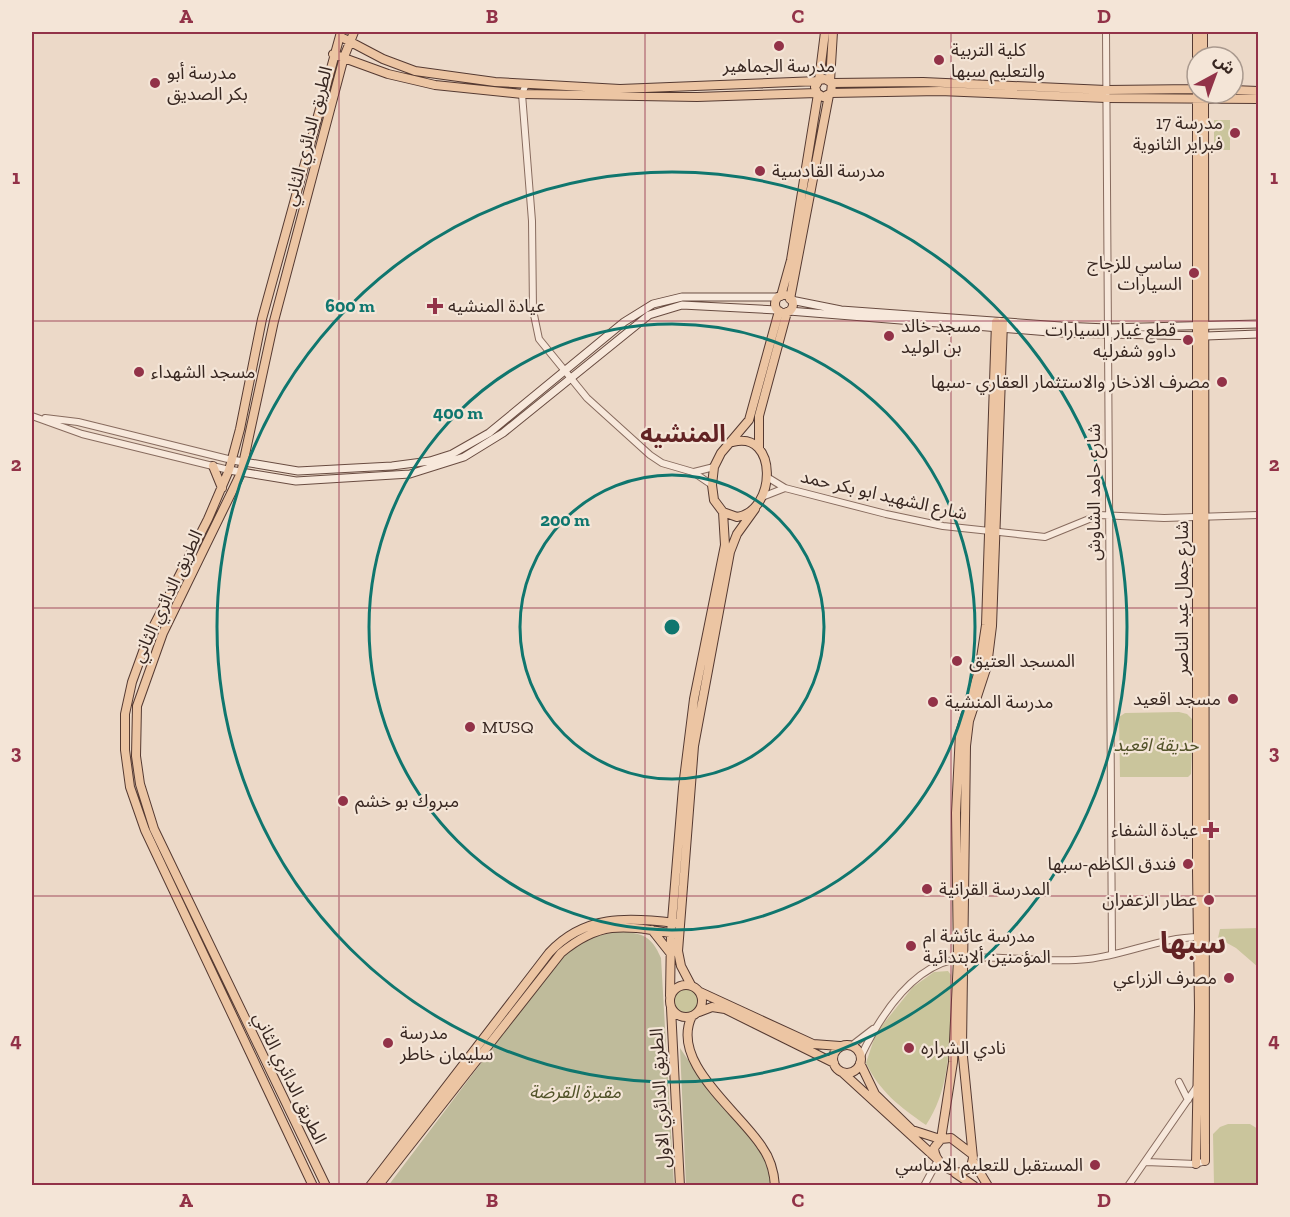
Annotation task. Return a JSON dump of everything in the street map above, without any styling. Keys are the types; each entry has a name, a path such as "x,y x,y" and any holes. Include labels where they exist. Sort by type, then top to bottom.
{"main road":[{"name":"الطريق الدائري الثاني","path":"327,1184 154,829 140,784 136,756 137,706 152,656 241,473 274,321 344,57 354,32"},
{"path":"783,311 775,303 780,297 790,260 825,32"},
{"path":"676,924 675,909 687,744 725,545 723,512 714,500 712,485 714,467 721,453 733,442 751,415 783,311 791,300 830,94 833,32"},
{"name":"الطريق الدائري الثاني","path":"313,1185 150,842 130,788 125,750 127,706 142,651 229,470 262,319 340,34"},
{"path":"340,34 383,59 415,71 438,76 526,84 620,89 818,81 923,82 1106,94 1185,90"},
{"path":"333,54 388,74 435,85 522,94 697,97 940,90 1185,96"},
{"name":"شارع جمال عبد الناصر","path":"1200,516 1206,336 1201,105"},
{"name":"شارع جمال عبد الناصر","path":"1196,1164 1202,1085 1200,516 1196,336 1201,105"},
{"path":"232,460 298,471 392,466 430,461 452,454 489,433 635,314 662,300 691,297 780,297 842,310 1000,326"},
{"path":"229,470 274,479 310,481 410,474 442,465 486,445 639,321 659,310 692,305 1107,332 1196,336 1258,333"},
{"path":"783,311 757,433 759,448 766,461 767,477 762,497 736,534 730,552 702,695 694,746 671,954 671,1008 680,1016 695,1014 712,1007 725,1009 834,1063 913,1140 974,1185"},
{"path":"1107,332 1258,324"},
{"path":"954,1172 966,1171 972,1158 962,1047 957,768 962,723 979,671 985,640 993,532 1000,326"},
{"path":"733,442 747,441 759,448"},
{"path":"213,466 222,488"},
{"path":"723,512 737,517 755,509"},
{"path":"659,921 675,909"},
{"path":"369,1185 552,950 576,930 589,924 624,918 676,924"},
{"path":"378,1185 469,1066 561,953 581,937 612,927 627,926 675,934"},
{"path":"651,929 671,954"},
{"path":"675,934 680,962 691,985 700,992 813,1044 851,1046 858,1050 875,1094 912,1130 940,1139 956,1140 972,1158 988,1185"},
{"name":"شارع جمال عبد الناصر","path":"1202,937 1199,951 1205,1161"},
{"path":"938,1159 934,1148 940,1139 953,1062 961,958"},
{"path":"670,996 676,987 691,985"},
{"path":"695,1014 702,1002 700,992"},
{"name":"الطريق الدائري الاول","path":"671,1008 680,1185"},
{"name":"الطريق الدائري الاول","path":"695,1014 686,1031 688,1051 713,1088 762,1146 771,1164 775,1185"},
{"path":"834,1063 833,1055 840,1046"},
{"path":"842,1072 853,1071 860,1060"}],"street":[{"name":"شارع حامد الشاوش","path":"1106,32 1112,953"},
{"path":"526,84 522,94 532,221 533,310 539,339 569,379 656,460 693,472 712,485"},
{"path":"35,417 78,422 232,460"},
{"path":"35,417 75,432 229,470"},
{"path":"693,472 714,467"},
{"name":"شارع الشهيد ابو بكر حمد","path":"767,477 785,488 886,514 993,532 1045,537 1094,515 1164,518 1258,515"},
{"name":"شارع الشهيد ابو بكر حمد","path":"762,497 785,488"},
{"path":"851,1046 874,1029 918,977 933,966 961,958 1091,959 1161,941 1202,937"},
{"path":"1183,940 1199,951"},
{"path":"860,1060 874,1029"},
{"path":"1179,1082 1188,1100"},
{"path":"1128,1185 1188,1100 1202,1085"},
{"path":"924,1185 938,1159"},
{"path":"1146,1162 1196,1164 1205,1161"}],"green space":[{"path":"1214,120 1230,120 1230,150 1214,150"},
{"name":"حديقة اقعيد","path":"1179,712 1187,714 1193,720 1191,774 1188,777 1120,777 1119,717 1125,713"},
{"path":"1258,928 1258,967 1236,948 1218,938 1220,929"},
{"name":"مقبرة القرضة","path":"620,931 635,933 650,940 661,958 674,1185 388,1186 565,952 583,939"},
{"name":"نادي الشراره","path":"948,971 951,975 949,1053 942,1090 926,1125 892,1098 866,1063 876,1033 913,987 934,972"},
{"path":"687,989 696,993 700,1002 696,1011 687,1015 678,1011 674,1002 678,993"},
{"path":"680,1048 711,1094 737,1120 769,1160 774,1185 686,1185"},
{"path":"1228,1124 1250,1124 1258,1129 1258,1185 1214,1185 1213,1134 1220,1127"}],"place":[{"name":"مدرسة الجماهير","path":"779,46"},
{"name":"كلية التربية والتعليم سبها","path":"939,60"},
{"name":"مدرسة أبو بكر الصديق","path":"155,83"},
{"name":"مدرسة 17 فبراير الثانوية","path":"1235,133"},
{"name":"مدرسة القادسية","path":"760,171"},
{"name":"ساسي للزجاج السيارات","path":"1194,273"},
{"name":"عيادة المنشيه","path":"435,306"},
{"name":"مسجد خالد بن الوليد","path":"889,336"},
{"name":"قطع غيار السيارات داوو شفرليه","path":"1188,340"},
{"name":"مسجد الشهداء","path":"139,372"},
{"name":"مصرف الاذخار والاستثمار العقاري -سبها","path":"1222,382"},
{"name":"المسجد العتيق","path":"957,661"},
{"name":"مسجد اقعيد","path":"1233,699"},
{"name":"مدرسة المنشية","path":"933,702"},
{"name":"MUSQ","path":"470,727"},
{"name":"مبروك بو خشم","path":"343,801"},
{"name":"عيادة الشفاء","path":"1211,830"},
{"name":"فندق الكاظم-سبها","path":"1188,864"},
{"name":"المدرسة القرانية","path":"927,889"},
{"name":"عطار الزعفران","path":"1209,900"},
{"name":"مدرسة عائشة ام المؤمنين ألابتدائية","path":"911,946"},
{"name":"مصرف الزراعي","path":"1229,978"},
{"name":"مدرسة سليمان خاطر","path":"388,1043"},
{"name":"نادي الشراره","path":"909,1048"},
{"name":"المستقبل للتعليم الاساسي","path":"1095,1165"}],"district":[{"name":"المنشيه","path":"683,434"},
{"name":"سبها","path":"1193,943"}]}
